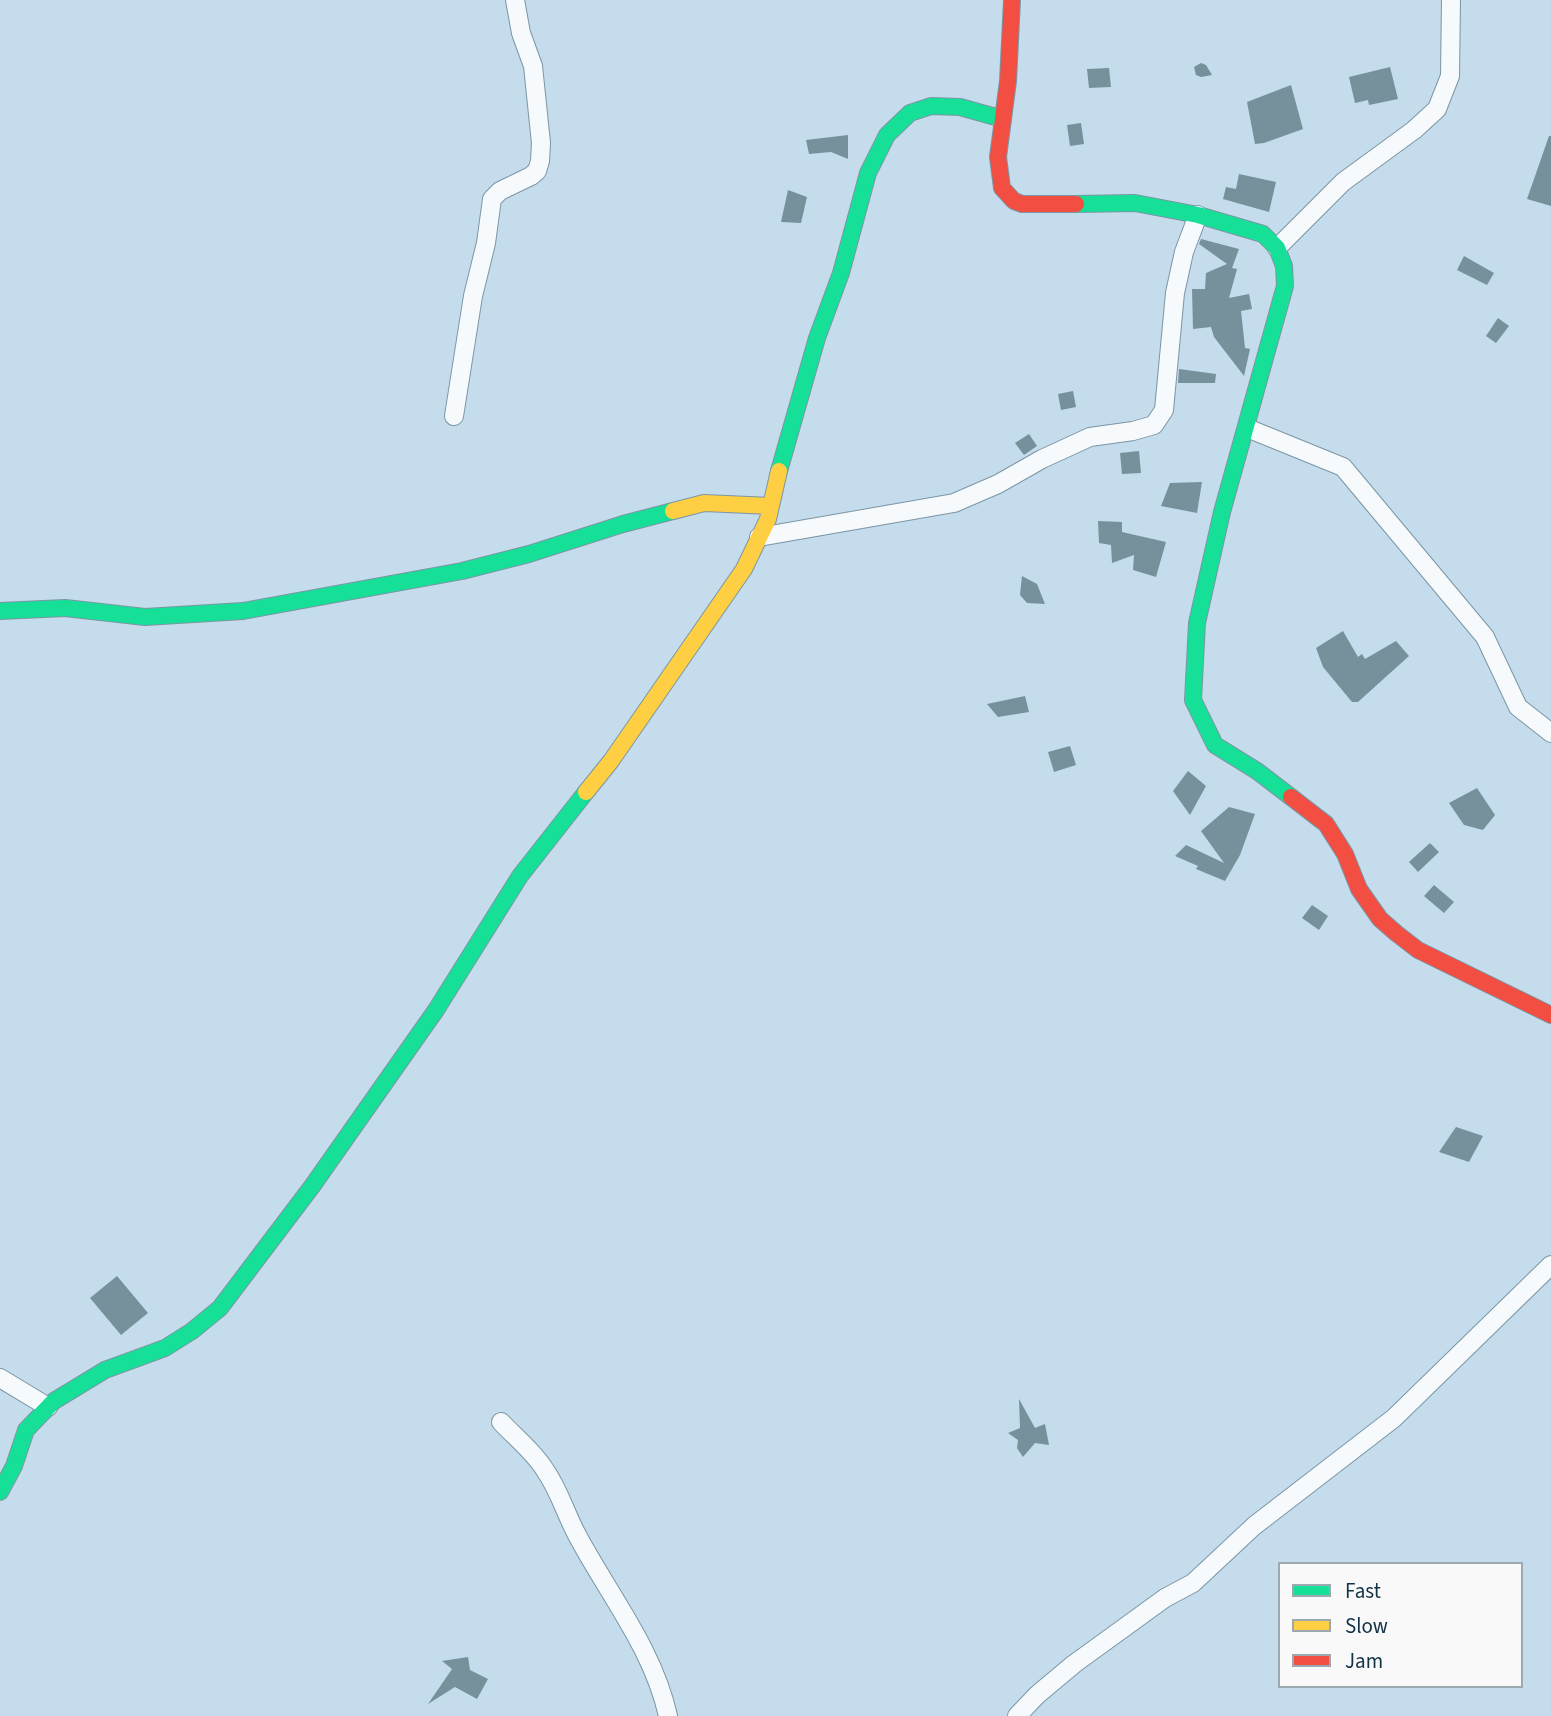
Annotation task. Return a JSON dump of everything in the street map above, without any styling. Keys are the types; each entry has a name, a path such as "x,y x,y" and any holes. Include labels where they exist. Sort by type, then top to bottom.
{"street":[{"path":"454,416 492,199 500,191 531,176 537,171 540,161 541,143 533,66 521,33 515,0"},
{"path":"1013,0 998,157 1002,188 1014,201 1045,205 1135,203 1198,215 1263,234 1277,248 1284,266 1285,286 1222,512 1197,623 1193,700 1204,726 1215,745 1257,771 1325,824 1345,854 1359,889 1380,919 1396,933 1418,950 1551,1014"},
{"path":"1277,248 1343,183 1414,130 1437,109 1450,76 1451,0"},
{"path":"0,1492 14,1466 26,1430 54,1401 104,1370 165,1348 192,1331 220,1308 313,1185 436,1010 520,876 611,761 744,569 771,506 817,338 841,273 867,173 887,135 910,113 931,106 960,107 1003,119"},
{"path":"759,537 954,503 998,484 1042,459 1090,437 1154,425 1164,410 1175,293 1184,252 1198,215"},
{"path":"1247,428 1343,467 1485,637 1518,707 1551,733"},
{"path":"0,611 65,608 145,617 243,611 462,571 704,503 771,506"},
{"path":"1017,1716 1073,1664 1165,1598 1193,1583 1254,1526 1394,1418 1551,1265"},
{"path":"0,1378 48,1407"},
{"path":"501,1422 550,1477 575,1532 639,1639 663,1698 667,1716"}],"building":[{"path":"1201,63 1206,65 1212,75 1196,75 1194,67"},
{"path":"1390,67 1398,99 1369,105 1368,100 1355,103 1349,77"},
{"path":"1109,68 1111,87 1089,88 1087,69"},
{"path":"1291,85 1303,129 1255,144 1247,102"},
{"path":"1081,123 1084,144 1070,146 1067,125"},
{"path":"848,135 848,159 831,152 809,154 806,140"},
{"path":"1551,136 1551,206 1527,199"},
{"path":"1239,174 1276,182 1269,212 1223,199 1226,187 1236,189"},
{"path":"788,190 807,197 801,223 781,222"},
{"path":"1201,239 1239,249 1232,268 1237,269 1229,298 1249,294 1252,309 1241,311 1245,348 1250,349 1244,376 1214,337 1211,327 1193,329 1192,289 1205,289 1206,273 1227,264 1199,244"},
{"path":"1464,256 1494,273 1487,285 1457,270"},
{"path":"1498,318 1509,326 1496,343 1486,336"},
{"path":"1179,369 1216,374 1215,383 1178,383"},
{"path":"1073,391 1076,407 1061,410 1058,394"},
{"path":"1029,434 1037,446 1024,455 1015,443"},
{"path":"1139,451 1141,473 1122,474 1120,453"},
{"path":"1202,482 1197,513 1161,506 1170,483"},
{"path":"1098,521 1122,522 1122,532 1166,542 1156,577 1133,570 1134,555 1112,563 1111,545 1099,543"},
{"path":"1022,576 1037,584 1045,604 1027,603 1020,595"},
{"path":"1343,631 1358,657 1362,654 1365,659 1396,641 1409,656 1358,702 1352,702 1323,667 1316,648"},
{"path":"1025,696 1029,712 998,717 987,704"},
{"path":"1070,746 1076,765 1054,772 1048,752"},
{"path":"1188,771 1206,786 1190,815 1173,791"},
{"path":"1477,788 1495,815 1483,830 1464,825 1449,803"},
{"path":"1229,807 1255,814 1240,855 1225,881 1196,869 1198,866 1175,856 1186,845 1224,863 1201,831"},
{"path":"1430,843 1439,852 1418,872 1409,862"},
{"path":"1434,885 1454,902 1444,913 1424,896"},
{"path":"1312,905 1328,916 1319,930 1302,918"},
{"path":"1456,1127 1483,1136 1469,1162 1439,1152"},
{"path":"117,1276 148,1313 121,1335 90,1298"},
{"path":"1019,1399 1035,1428 1045,1424 1049,1445 1035,1443 1023,1457 1017,1448 1018,1440 1008,1433 1020,1428"},
{"path":"468,1657 470,1670 488,1679 477,1699 455,1687 428,1704 452,1669 442,1661"}],"traffic: fast":[{"path":"779,471 817,338 841,273 868,173 887,135 910,113 931,106 960,107 1003,119"},
{"path":"1076,204 1135,203 1198,215 1263,234 1277,248 1284,266 1285,286 1222,512 1197,623 1193,700 1215,745 1257,771 1291,797"},
{"path":"0,611 65,608 145,617 243,611 462,571 673,511"},
{"path":"0,1492 14,1466 26,1430 54,1401 105,1370 165,1348 192,1331 220,1308 313,1185 436,1010 520,876 586,792"}],"traffic: slow":[{"path":"586,792 611,761 744,569 768,519 779,471"},
{"path":"673,511 704,503 771,506"}],"traffic: jam":[{"path":"1012,0 1008,81 998,157 1002,188 1014,201 1022,204 1076,204"},
{"path":"1291,797 1326,824 1345,854 1359,889 1380,919 1396,933 1418,950 1551,1015"}]}
